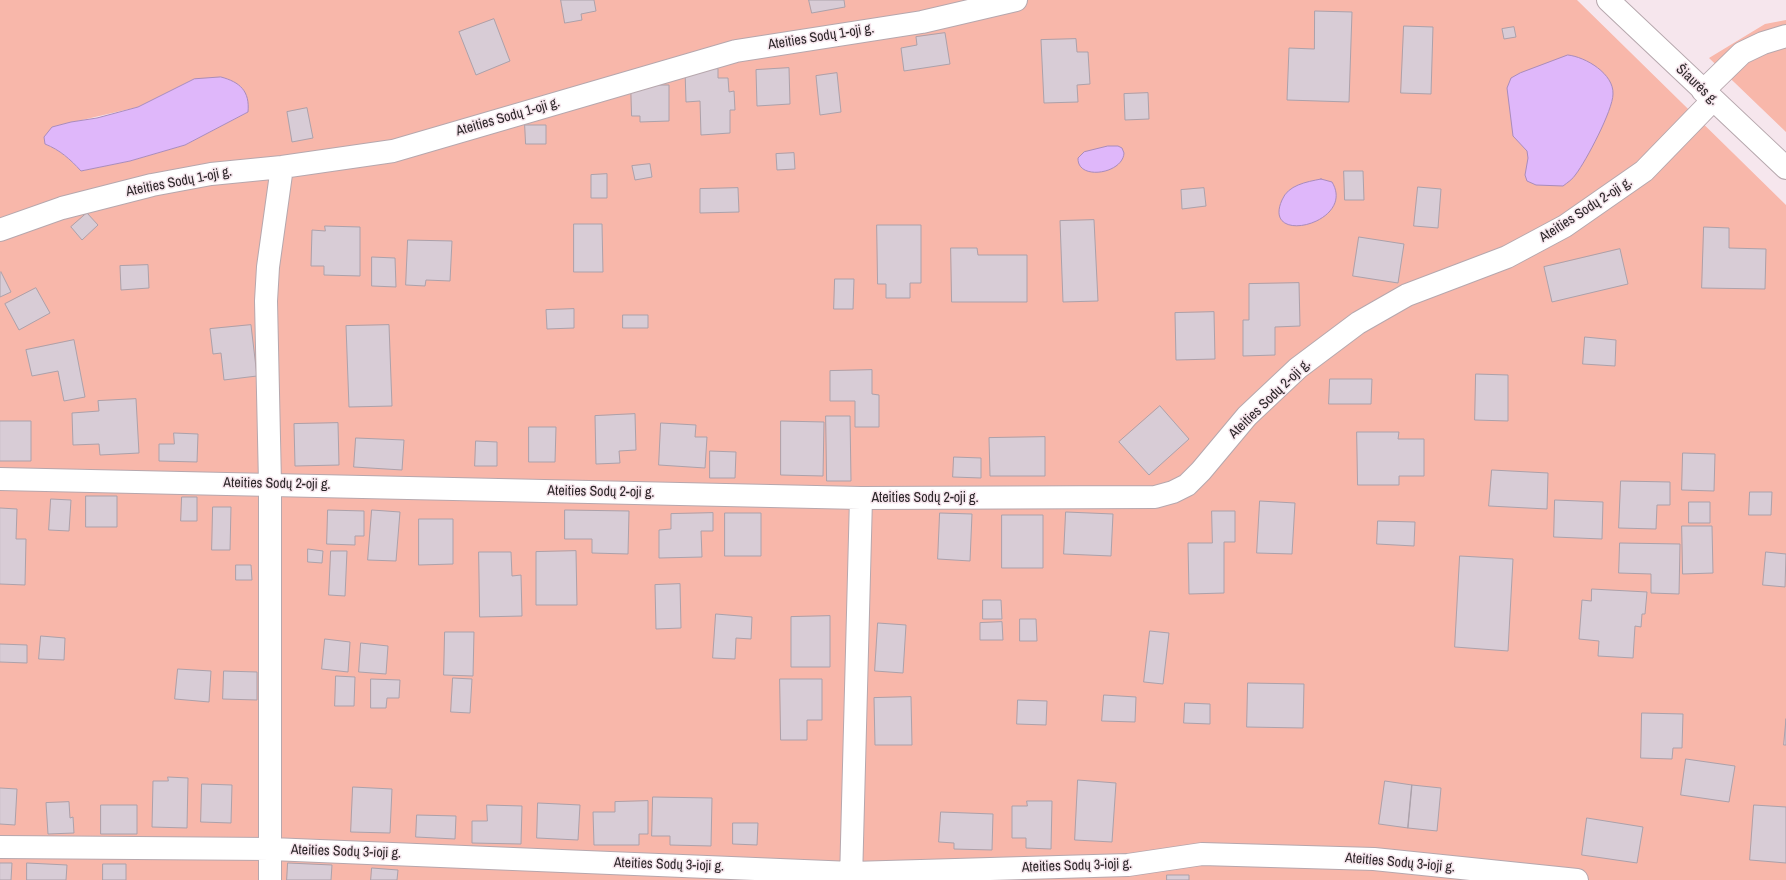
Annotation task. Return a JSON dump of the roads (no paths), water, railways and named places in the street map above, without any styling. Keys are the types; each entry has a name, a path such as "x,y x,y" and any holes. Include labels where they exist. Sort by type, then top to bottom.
{"street":[{"name":"Ateities Sodų 1-oji g.","path":"0,230 62,208 152,185 211,174 282,167 393,151 736,51 922,22 1016,0"},
{"name":"Šiaurės g.","path":"1608,0 1786,168"},
{"name":"Ateities Sodų 2-oji g.","path":"0,479 861,498 1155,497 1173,492 1187,485 1201,471 1247,416 1298,368 1358,323 1407,296 1508,258 1565,226 1644,171 1708,96 1742,53 1763,43 1786,36"},
{"path":"270,880 270,484 266,301 268,267 282,167"},
{"path":"851,876 861,498"},
{"name":"Ateities Sodų 3-ioji g.","path":"0,847 271,849 851,876 1128,865 1202,854 1374,859 1539,878 1577,880"}]}
